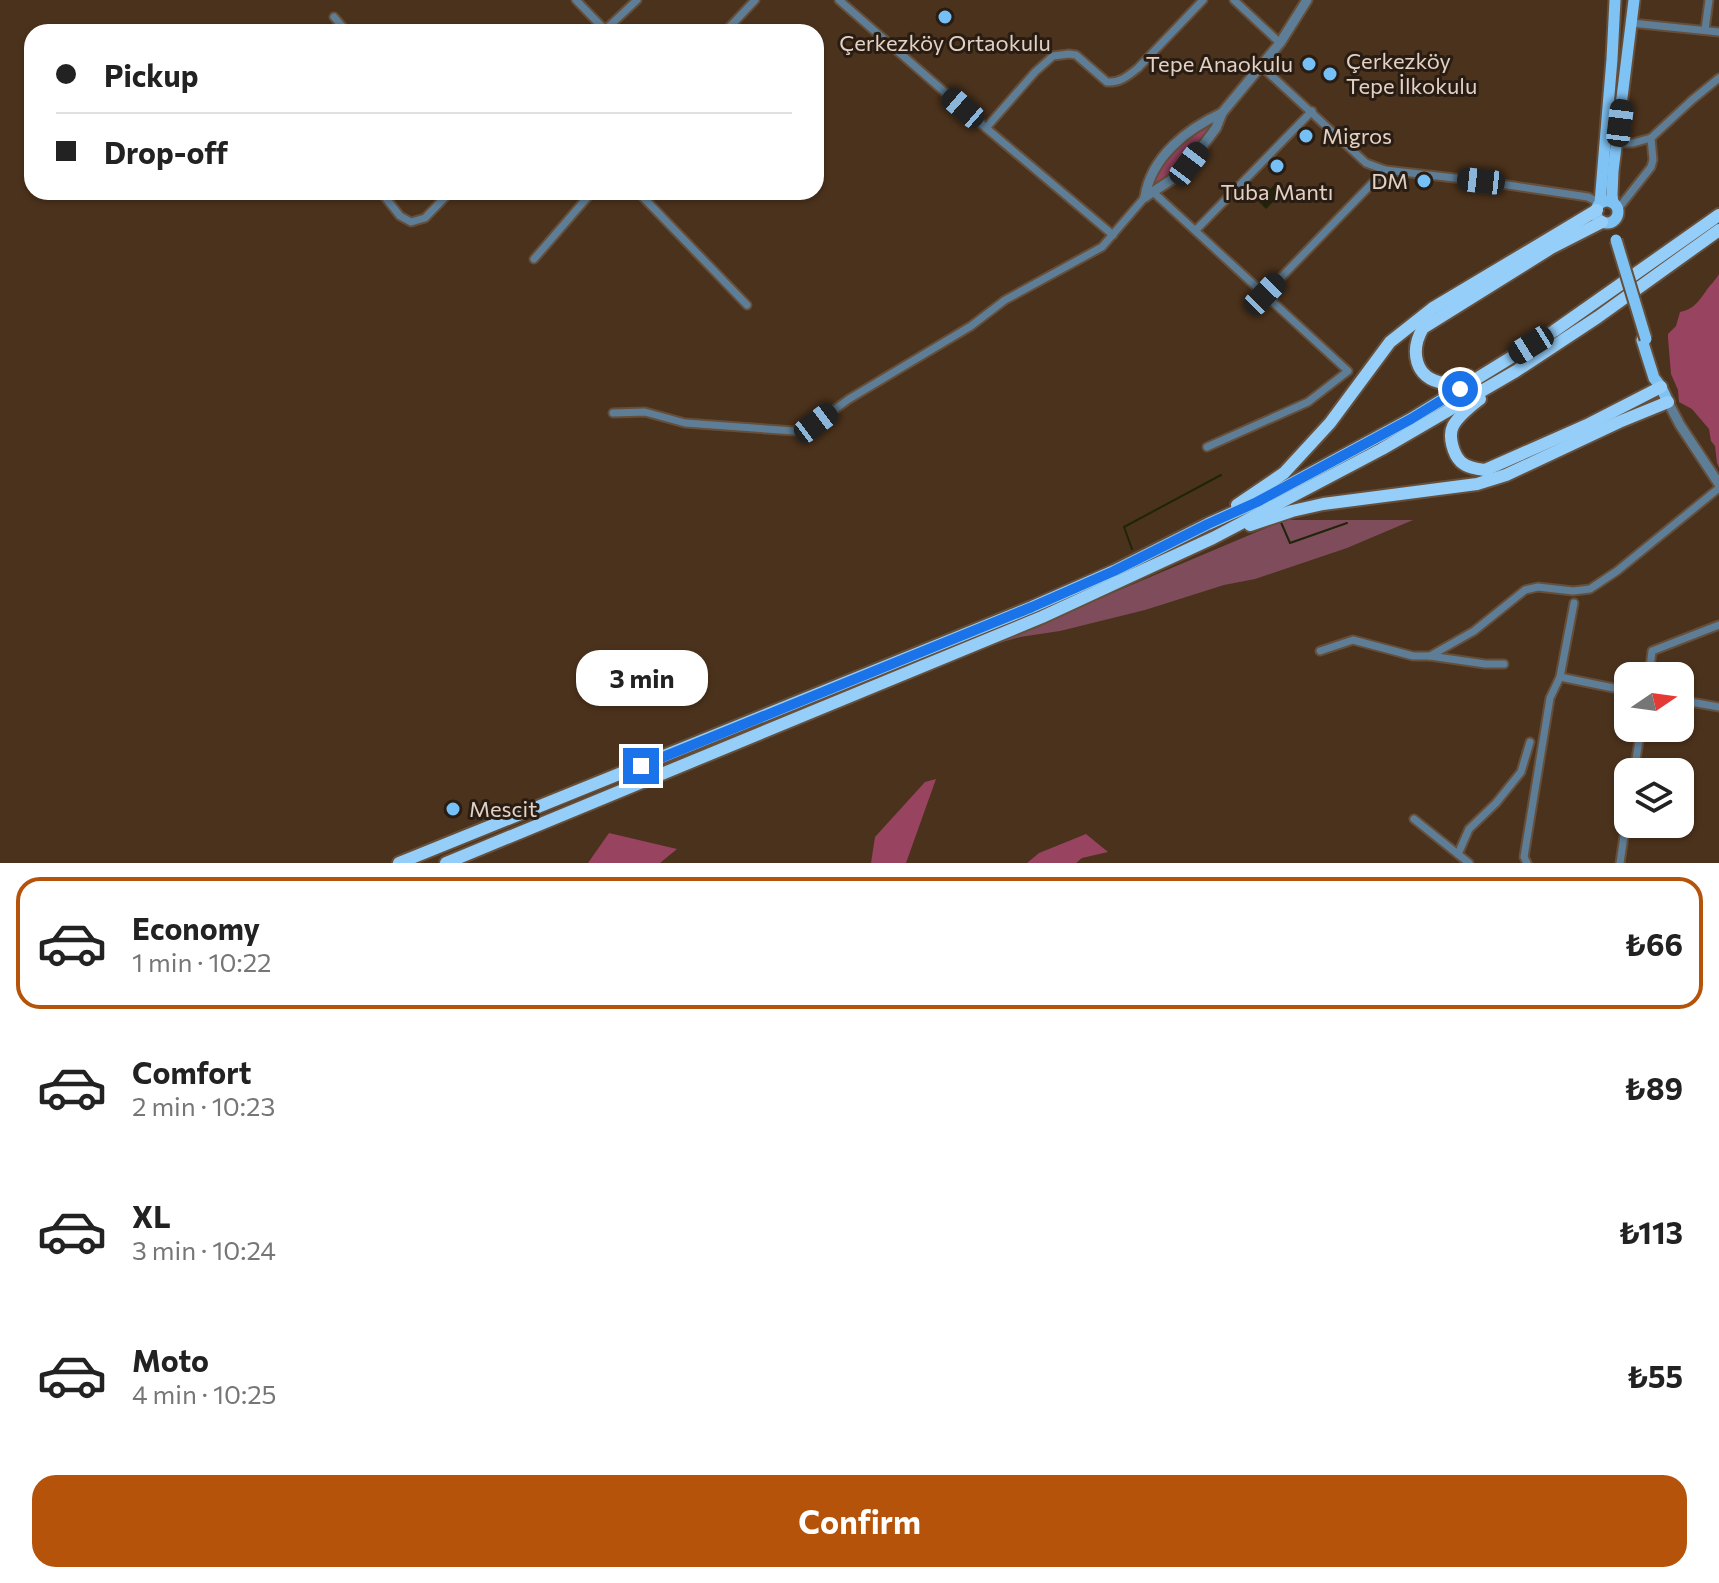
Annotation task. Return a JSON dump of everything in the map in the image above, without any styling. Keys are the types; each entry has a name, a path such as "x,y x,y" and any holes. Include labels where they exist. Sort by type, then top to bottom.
{"highway":[{"path":"1512,365 1444,383 1430,378 1420,368 1416,359 1417,338 1432,321 1601,215"},
{"path":"1208,524 1284,473 1330,423 1390,342 1433,308 1601,215"},
{"path":"446,863 1042,617 1213,538 1407,435 1512,365 1554,331 1719,215"},
{"path":"399,863 1114,571 1257,502 1598,317 1719,230"},
{"path":"1512,365 1453,427 1451,438 1454,450 1461,461 1473,468 1485,470 1498,465 1661,387"},
{"path":"1213,538 1292,511 1323,504 1477,484 1506,475 1668,402"}],"main road":[{"path":"1615,0 1601,215 1614,241 1644,340 1668,402"},
{"path":"1614,241 1616,210 1613,180 1634,0"},
{"path":"1601,215 1607,201 1616,210"},
{"path":"1601,215 1610,223 1616,210"}],"street":[{"path":"576,0 598,24"},
{"path":"612,24 637,0"},
{"path":"732,24 755,0"},
{"path":"839,0 868,31 1113,235"},
{"path":"986,128 1053,56 1076,55 1107,82 1120,80 1138,68 1203,0"},
{"path":"1234,0 1280,43"},
{"path":"613,413 645,412 685,423 794,431 816,423 849,399 971,326 1005,300 1102,247 1149,194 1189,164 1216,128 1222,113 1280,43 1307,0"},
{"path":"1705,30 1709,0"},
{"path":"334,17 340,24"},
{"path":"1631,23 1719,32"},
{"path":"1261,66 1366,163 1385,170 1588,197 1601,215"},
{"path":"1617,143 1651,138 1719,78"},
{"path":"1196,230 1312,111"},
{"path":"1207,447 1308,402 1348,371 1196,230 1149,194 1147,188 1167,151 1193,129 1222,113"},
{"path":"1616,210 1651,167 1651,138"},
{"path":"1265,294 1385,170"},
{"path":"387,200 400,216 411,222 425,218 442,200"},
{"path":"534,259 585,200"},
{"path":"646,200 747,305"},
{"path":"1430,656 1474,631 1525,590 1538,587 1573,591 1590,589 1617,571 1719,486 1668,402"},
{"path":"1527,863 1524,857 1550,698 1560,677 1574,603"},
{"path":"1651,662 1652,651 1719,625"},
{"path":"1320,651 1353,640 1413,656 1504,664"},
{"path":"1560,677 1614,688"},
{"path":"1694,703 1719,707"},
{"path":"1458,854 1469,829 1496,803 1521,772 1530,742"},
{"path":"1414,819 1469,863"},
{"path":"1620,863 1624,838"}],"shaded area":[{"path":"1217,119 1184,167 1148,191 1171,151 1197,129"},
{"path":"1274,185 1282,193 1266,209 1258,201"},
{"path":"1719,274 1719,467 1709,429 1692,409 1679,402 1671,374 1668,334 1676,326 1680,312 1695,304"},
{"path":"1285,520 1413,520 1347,548 1255,579 1224,585 1145,610 999,643 1020,632"},
{"path":"936,779 906,863 871,863 875,837 925,782"},
{"path":"609,833 677,849 660,863 588,863"},
{"path":"1086,834 1108,852 1082,858 1076,863 1027,863 1039,853"}],"waterway":[{"path":"1132,549 1124,527 1221,475"},
{"path":"1280,520 1290,543 1347,523"}],"place":[{"name":"Çerkezköy Ortaokulu","path":"945,17"},
{"name":"Tepe Anaokulu","path":"1309,64"},
{"name":"Çerkezköy Tepe İlkokulu","path":"1330,74"},
{"name":"Migros","path":"1306,136"},
{"name":"Tuba Mantı","path":"1277,166"},
{"name":"DM","path":"1424,181"},
{"name":"Mescit","path":"453,809"}],"route":[{"path":"641,766 1114,571 1257,502 1460,389"}]}
